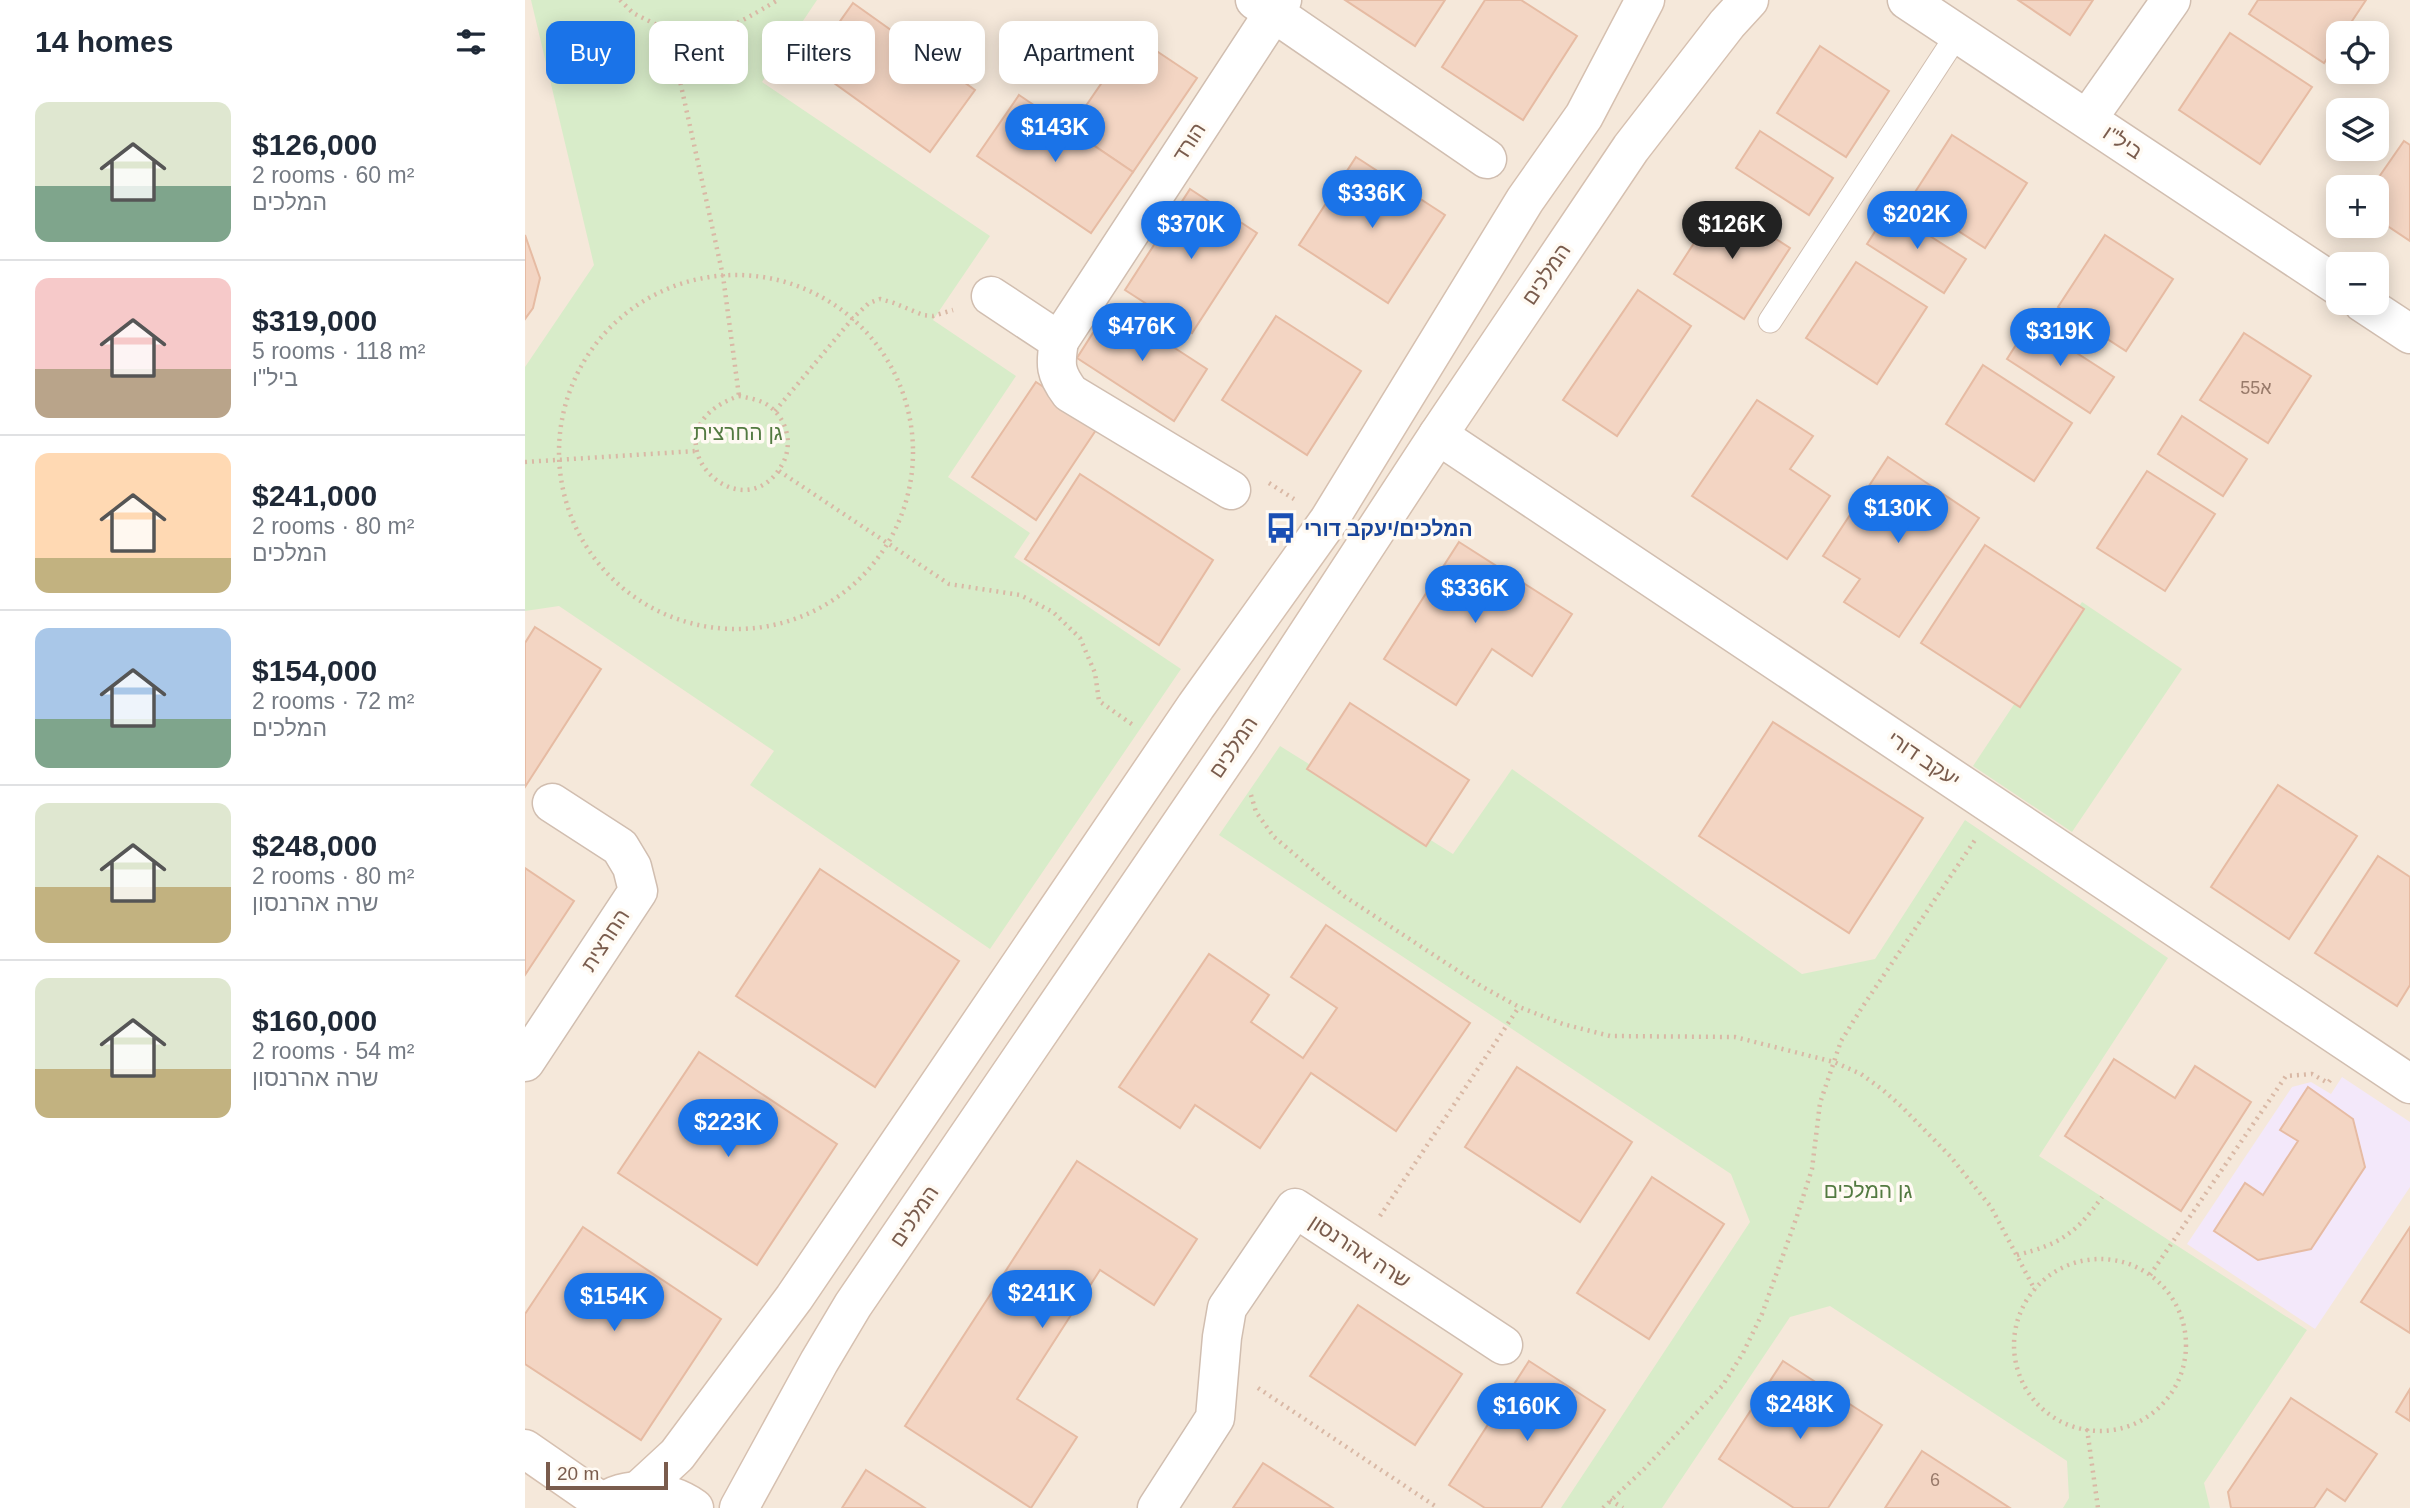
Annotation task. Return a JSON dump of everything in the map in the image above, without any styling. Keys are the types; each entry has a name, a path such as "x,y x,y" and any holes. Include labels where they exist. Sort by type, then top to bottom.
{"street":[{"path":"613,1501 677,1455 794,1298 1188,718 1329,520 1525,200 1584,116 1645,0"},
{"name":"המלכים","path":"739,1508 853,1305 1241,736 1437,435 1631,148 1727,24 1749,0"},
{"name":"ביל\"ו","path":"1907,0 2326,278"},
{"path":"2088,118 2171,0"},
{"name":"הורד","path":"1059,341 1270,4 1487,159"},
{"path":"991,296 1059,341 1055,362 1058,377 1070,393 1231,490"},
{"path":"2381,315 2410,334"},
{"name":"יעקב דורי","path":"1437,435 2410,1084"},
{"name":"החרצית","path":"525,1062 638,891 632,867 620,847 552,803"},
{"name":"שרה אהרנסון","path":"1157,1508 1215,1418 1227,1308 1295,1208 1503,1345"},
{"path":"525,1449 613,1501 657,1492 676,1497 694,1508"}],"lane":[{"path":"1770,321 1958,35"}],"path":[{"path":"620,0 633,13 649,21"},
{"path":"742,21 778,0"},
{"path":"681,84 723,276 739,396"},
{"path":"738,274 799,286 853,318 892,366 912,424 912,486 890,544 853,587 805,617 750,630 694,625 641,604 598,566 569,517 557,460 563,404 588,351 629,309 681,282 738,274"},
{"path":"775,411 853,318 869,303 880,299 923,316 933,316 991,296"},
{"path":"739,396 757,400 775,411 786,430 788,444 786,458 769,481 756,488 741,490 712,478 701,466 696,451 702,419 713,408 739,396"},
{"path":"525,462 696,451"},
{"path":"779,471 949,584 1020,595 1053,611 1080,638 1094,673 1099,701 1136,727"},
{"path":"1249,792 1256,813 1274,837 1344,896 1519,1007 1563,1024 1610,1036 1735,1037 1834,1062 1861,1074 1883,1090 1950,1156 1991,1207 2035,1290"},
{"path":"1603,1508 1644,1469 1723,1385 1743,1353 1762,1314 1812,1169 1820,1103 1842,1041 1997,807"},
{"path":"1358,1249 1519,1007"},
{"path":"2150,1275 2287,1076 2312,1073 2328,1083 2353,1046"},
{"path":"2017,1255 2040,1249 2075,1231 2102,1197"},
{"path":"2097,1259 2125,1263 2150,1275 2169,1294 2182,1319 2186,1346 2182,1373 2169,1398 2148,1417 2121,1429 2087,1429 2063,1423 2039,1406 2022,1383 2014,1354 2016,1325 2028,1298 2035,1290 2046,1278 2070,1264 2097,1259"},
{"path":"1220,1363 1438,1508"},
{"path":"2087,1429 2098,1508"},
{"path":"1610,1500 1623,1508"}],"shaded area":[{"path":"525,0 2410,0 2410,1508 525,1508"},
{"path":"2342,1077 2410,1122 2410,1187 2315,1329 2187,1244 2292,1087 2311,1082 2331,1094"}],"green space":[{"name":"גן החרצית","path":"531,0 817,0 803,21 762,21 762,84 990,236 933,320 1016,376 948,477 1030,533 1014,557 1181,669 990,949 750,785 774,751 559,606 525,611 525,367 594,265 551,84 635,84 635,21 546,21 546,63"},
{"path":"2082,602 2182,669 2072,832 1973,766"},
{"name":"גן המלכים","path":"1280,746 1453,854 1512,769 1802,974 1875,959 1965,820 2168,958 2039,1156 2307,1330 2204,1483 2210,1508 2063,1508 2069,1498 2067,1461 1830,1306 1790,1317 1662,1508 1561,1508 1750,1222 1731,1174 1219,835"}],"building":[{"path":"1345,0 1445,0 1415,46"},
{"path":"1485,0 1521,0 1577,36 1523,120 1442,67"},
{"path":"2018,0 2093,0 2070,35"},
{"path":"2258,0 2366,0 2352,21 2326,21 2324,63 2249,14"},
{"path":"853,3 889,29 889,84 967,84 975,90 930,152 835,84 875,84 875,21 840,21"},
{"path":"2230,33 2312,87 2260,164 2179,110"},
{"path":"1820,46 1889,91 1846,157 1777,113"},
{"path":"1158,52 1197,78 1133,172 1070,129 1101,84 1158,84"},
{"path":"1019,95 1133,172 1091,233 977,156"},
{"path":"1760,131 1833,178 1809,215 1736,168"},
{"path":"1952,135 2027,183 1985,248 1910,200"},
{"path":"2404,141 2410,145 2410,241 2389,227 2389,175 2380,175"},
{"path":"1356,157 1445,215 1388,303 1299,245"},
{"path":"1190,189 1257,233 1192,333 1125,290"},
{"path":"1720,203 1790,248 1744,319 1674,274"},
{"path":"1889,210 1966,259 1944,293 1867,244"},
{"path":"525,235 540,278 533,308 525,319"},
{"path":"2105,235 2173,279 2126,351 2058,307"},
{"path":"1856,262 1927,307 1877,384 1806,338"},
{"path":"1638,290 1691,326 1617,436 1563,400"},
{"path":"1110,306 1207,369 1174,421 1077,358"},
{"path":"1276,316 1361,371 1307,455 1222,400"},
{"path":"2030,323 2114,377 2090,413 2007,359"},
{"path":"2244,333 2311,376 2268,443 2200,400"},
{"path":"1983,365 2072,423 2034,481 1946,424"},
{"path":"1036,382 1100,424 1036,520 972,477"},
{"path":"1757,400 1813,436 1790,469 1830,496 1787,559 1692,496"},
{"path":"2182,416 2247,459 2223,496 2158,454"},
{"path":"1888,457 1979,518 1899,637 1844,602 1860,579 1823,556"},
{"path":"2147,471 2215,514 2165,591 2097,548"},
{"path":"1080,474 1213,560 1159,645 1025,559"},
{"path":"1459,542 1572,614 1532,676 1492,649 1456,705 1384,659"},
{"path":"1985,545 2084,609 2020,707 1921,643"},
{"path":"535,627 601,669 525,787 525,643"},
{"path":"1350,703 1469,780 1426,846 1307,769"},
{"path":"1773,722 1923,818 1849,933 1699,836"},
{"path":"2278,785 2357,836 2289,939 2211,887"},
{"path":"2378,856 2410,877 2410,985 2397,1006 2315,953"},
{"path":"525,868 574,901 525,975"},
{"path":"820,869 959,961 875,1087 736,996"},
{"path":"1326,925 1470,1023 1396,1131 1311,1073 1260,1148 1195,1105 1180,1128 1119,1087 1209,954 1269,995 1251,1022 1303,1058 1337,1008 1291,977"},
{"path":"699,1052 837,1144 757,1265 618,1173"},
{"path":"2114,1059 2175,1098 2195,1066 2251,1102 2181,1211 2065,1136"},
{"path":"1517,1067 1632,1142 1580,1222 1465,1147"},
{"path":"2308,1087 2353,1119 2365,1167 2311,1249 2258,1260 2214,1231 2245,1183 2263,1195 2298,1141 2280,1130"},
{"path":"1077,1161 1197,1239 1154,1305 1100,1270 1017,1399 1077,1437 1031,1508 905,1426"},
{"path":"1652,1177 1724,1224 1649,1339 1577,1293"},
{"path":"583,1227 721,1319 641,1440 525,1364 525,1314"},
{"path":"2410,1227 2410,1333 2361,1302"},
{"path":"1358,1305 1462,1374 1415,1445 1310,1376"},
{"path":"1529,1361 1605,1410 1541,1508 1485,1508 1449,1485"},
{"path":"1783,1361 1882,1425 1828,1508 1794,1508 1719,1459"},
{"path":"2410,1389 2410,1421 2396,1412"},
{"path":"2291,1398 2377,1454 2345,1501 2327,1489 2314,1508 2231,1508 2228,1492"},
{"path":"1922,1451 2010,1508 1885,1508"},
{"path":"1263,1463 1333,1508 1233,1508"},
{"path":"866,1470 925,1508 842,1508"}],"place":[{"name":"המלכים/יעקב דורי","path":"1281,528"}]}
